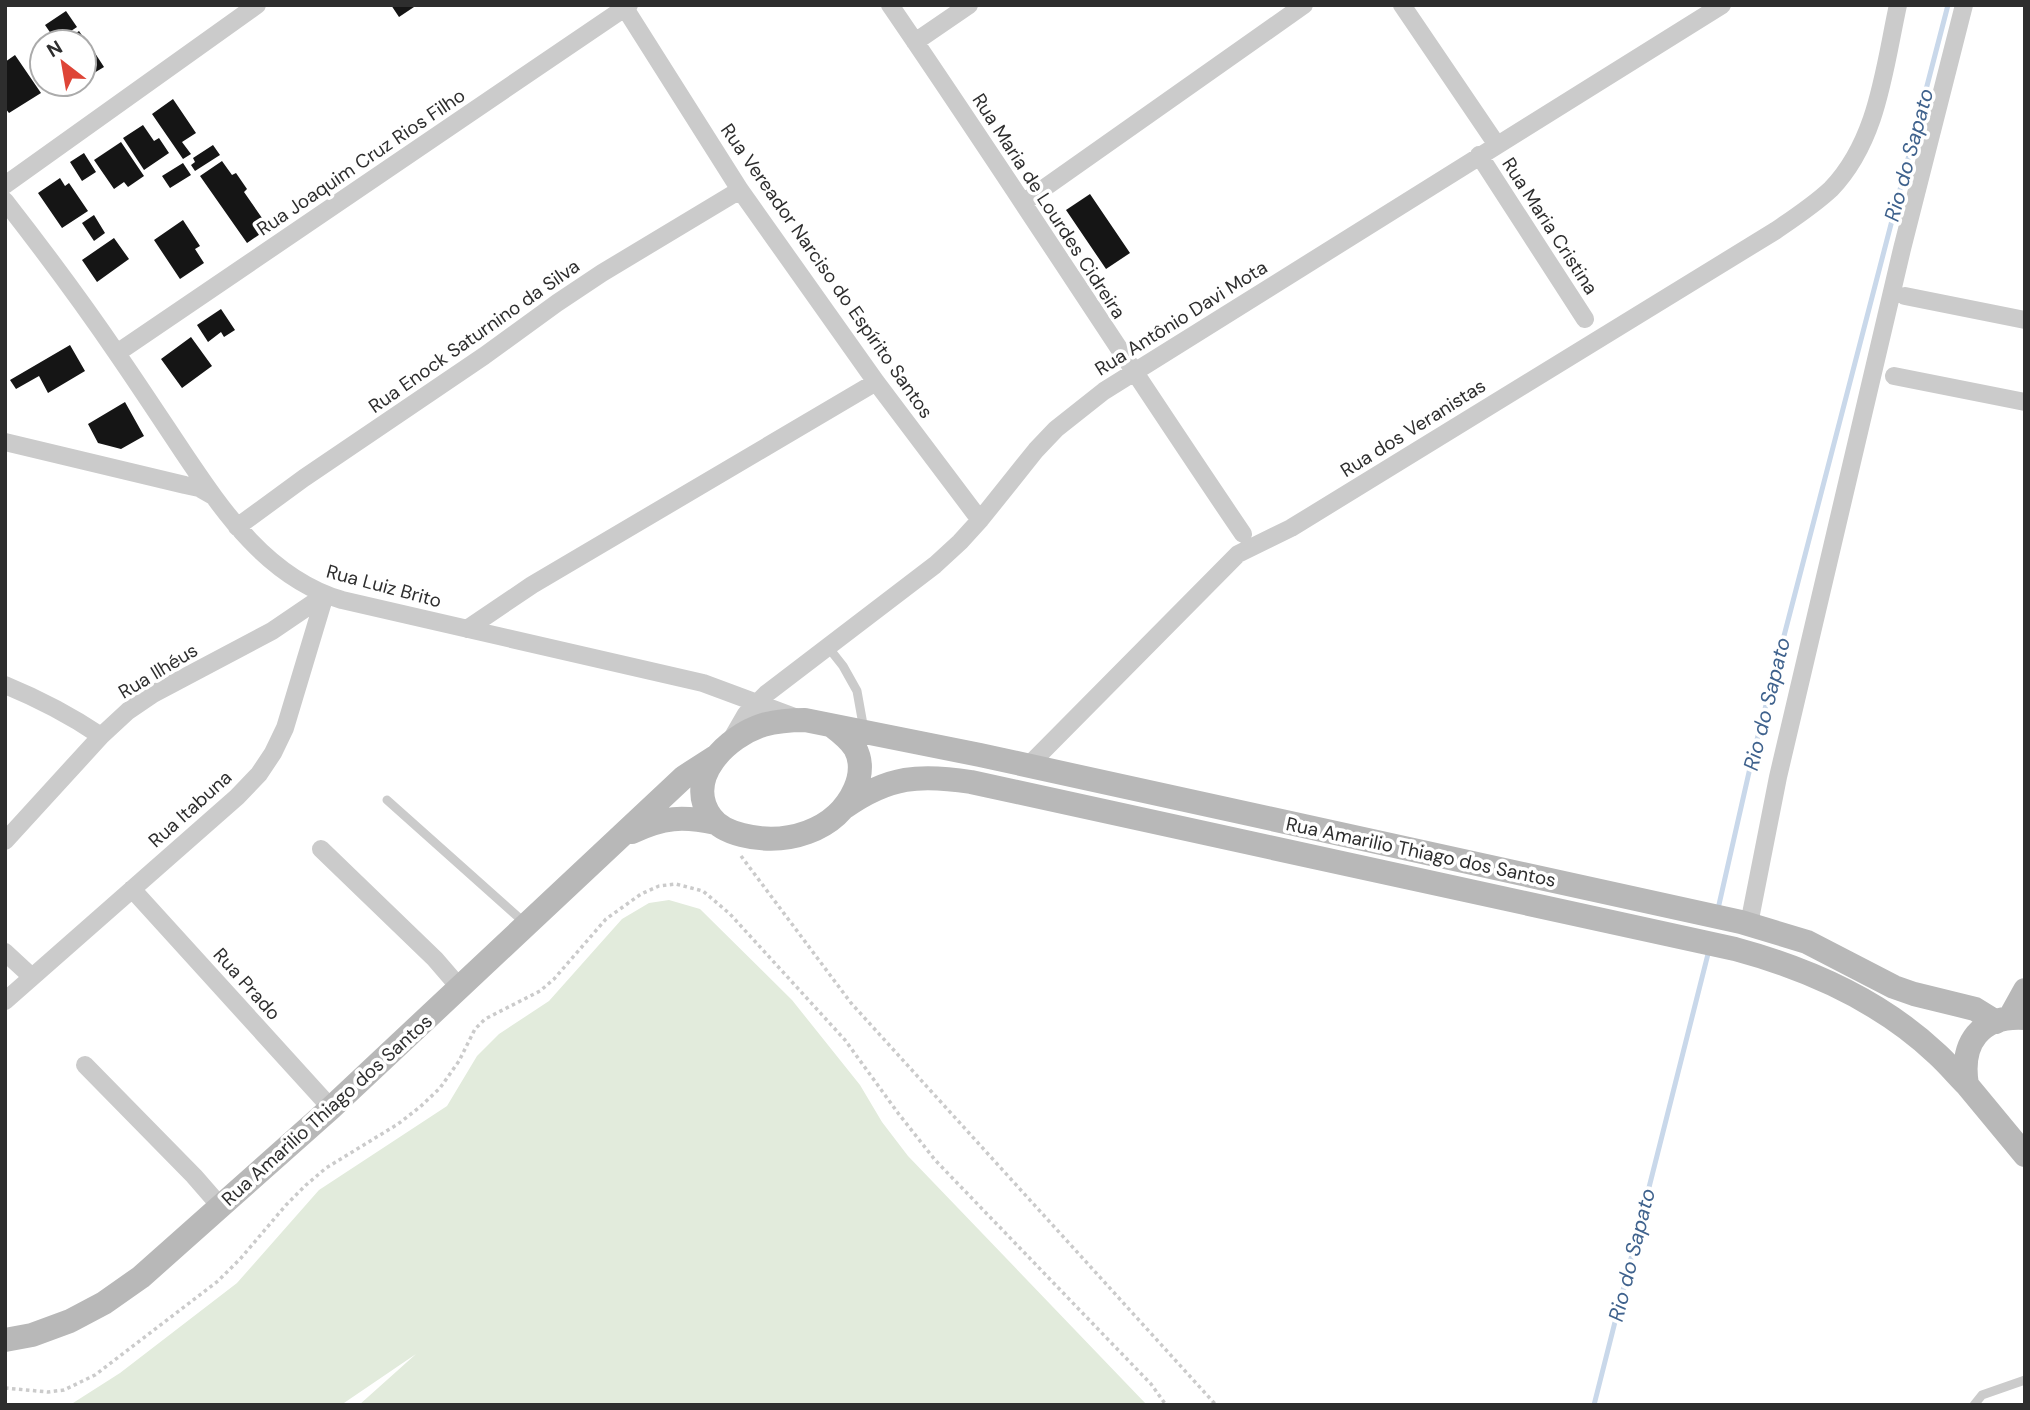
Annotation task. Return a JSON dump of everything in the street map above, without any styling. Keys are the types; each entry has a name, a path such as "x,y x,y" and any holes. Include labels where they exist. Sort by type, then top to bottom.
{"main road":[{"path":"791,720 832,726 854,746 859,758 860,772 858,783 842,810 824,824 806,833 774,840 757,839 718,825 708,814 703,791 708,767 722,751 744,734 761,726 791,720"},
{"name":"Rua Amarilio Thiago dos Santos","path":"832,726 1028,766 1745,923 1807,942 1914,994 2010,1019"},
{"path":"865,732 874,751 876,789"},
{"name":"Rua Amarilio Thiago dos Santos","path":"5,1340 32,1335 70,1321 104,1303 141,1277 331,1108 684,777 722,751"},
{"name":"Rua Amarilio Thiago dos Santos","path":"842,810 861,796 904,779 925,777 971,782 1735,948 1797,968 1882,1011 1938,1054 2025,1155"},
{"name":"Rua Amarilio Thiago dos Santos","path":"622,837 643,827 676,818 692,818 718,825"},
{"path":"1967,1086 1967,1052 1972,1039 1981,1030 2010,1019 2025,990"}],"street":[{"path":"5,185 257,5"},
{"name":"Rua Maria de Lourdes Cidreira","path":"890,5 1243,534"},
{"path":"915,42 969,5"},
{"path":"1024,203 1304,5"},
{"name":"Rua Maria Cristina","path":"1402,5 1497,145"},
{"name":"Rua Antônio Davi Mota","path":"722,751 746,714 766,694 935,565 980,520 1056,429 1104,391 1722,5"},
{"name":"Rua dos Veranistas","path":"1028,766 1238,554 1291,528 1775,231 1831,189 1865,141 1874,114 1898,5"},
{"path":"1745,923 1899,262 1964,5"},
{"name":"Rua Vereador Narciso do Espírito Santos","path":"625,6 740,190 876,382 980,520"},
{"name":"Rua Joaquim Cruz Rios Filho","path":"117,353 625,6"},
{"name":"Rua Maria Cristina","path":"1479,155 1585,319"},
{"name":"Rua Enock Saturnino da Silva","path":"237,527 283,492 484,356 557,303 740,190"},
{"name":"Rua Luiz Brito","path":"5,201 55,265 213,496 237,527 280,569 300,583 324,595 703,683 805,720"},
{"path":"1905,296 2025,320"},
{"path":"1894,376 2025,402"},
{"path":"467,629 532,585 876,382"},
{"path":"5,442 192,486 213,496"},
{"name":"Rua Ilhéus","path":"5,841 12,822 128,711 153,694 272,631 324,595"},
{"name":"Rua Itabuna","path":"5,1001 237,797 259,774 285,728 324,595"},
{"path":"5,685 44,701 101,736"},
{"path":"321,849 435,959 460,988"},
{"name":"Rua Prado","path":"132,889 331,1108"},
{"path":"5,952 32,977"},
{"path":"85,1065 221,1206"}],"lane":[{"path":"828,647 857,691 865,732"},
{"path":"387,800 527,925"},
{"path":"1974,1405 1982,1395 2025,1380"}],"path":[{"path":"718,825 851,1003 1216,1405"},
{"path":"5,1388 48,1392 64,1390 95,1375 218,1281 286,1205 316,1176 420,1107 440,1088 459,1061 475,1029 485,1019 540,991 554,979 606,919 640,894 659,886 676,884 703,891 730,914 845,1040 935,1160 1151,1384 1166,1405"}],"green space":[{"path":"669,900 700,909 792,1000 860,1085 882,1122 908,1156 1147,1405 359,1405 416,1354 341,1405 31,1405 73,1403 120,1373 237,1283 319,1190 447,1106 477,1056 499,1034 549,1001 622,919 649,903"}],"building":[{"path":"391,5 417,5 399,17"},
{"path":"66,11 77,27 47,28 45,25"},
{"path":"15,55 28,74 28,98 33,98 9,113 5,108 5,62"},
{"path":"98,58 104,67 98,71"},
{"path":"173,99 196,133 182,142 191,154 183,159 152,114"},
{"path":"143,125 154,141 159,138 169,153 144,170 123,138"},
{"path":"121,142 144,176 128,187 124,182 114,189 94,160"},
{"path":"213,145 220,155 195,171 191,165 195,162 193,158"},
{"path":"84,153 96,172 82,181 70,162"},
{"path":"222,161 232,175 236,173 247,189 244,192 269,228 247,243 200,176"},
{"path":"183,163 191,175 170,188 162,176"},
{"path":"60,178 65,186 69,183 88,211 62,228 38,193"},
{"path":"1090,194 1130,253 1106,269 1066,210"},
{"path":"94,215 105,233 94,241 82,223"},
{"path":"183,220 200,246 195,249 204,263 180,279 154,240"},
{"path":"114,238 129,259 97,282 82,260"},
{"path":"221,309 235,330 224,337 221,332 208,342 197,325"},
{"path":"191,337 212,366 182,388 161,359"},
{"path":"70,345 85,371 48,393 39,376 16,389 10,380"},
{"path":"125,402 144,436 121,449 98,443 88,424"}],"waterway":[{"name":"Rio do Sapato","path":"1718,909 1752,759 1948,5"},
{"name":"Rio do Sapato","path":"1594,1405 1709,950"}]}
